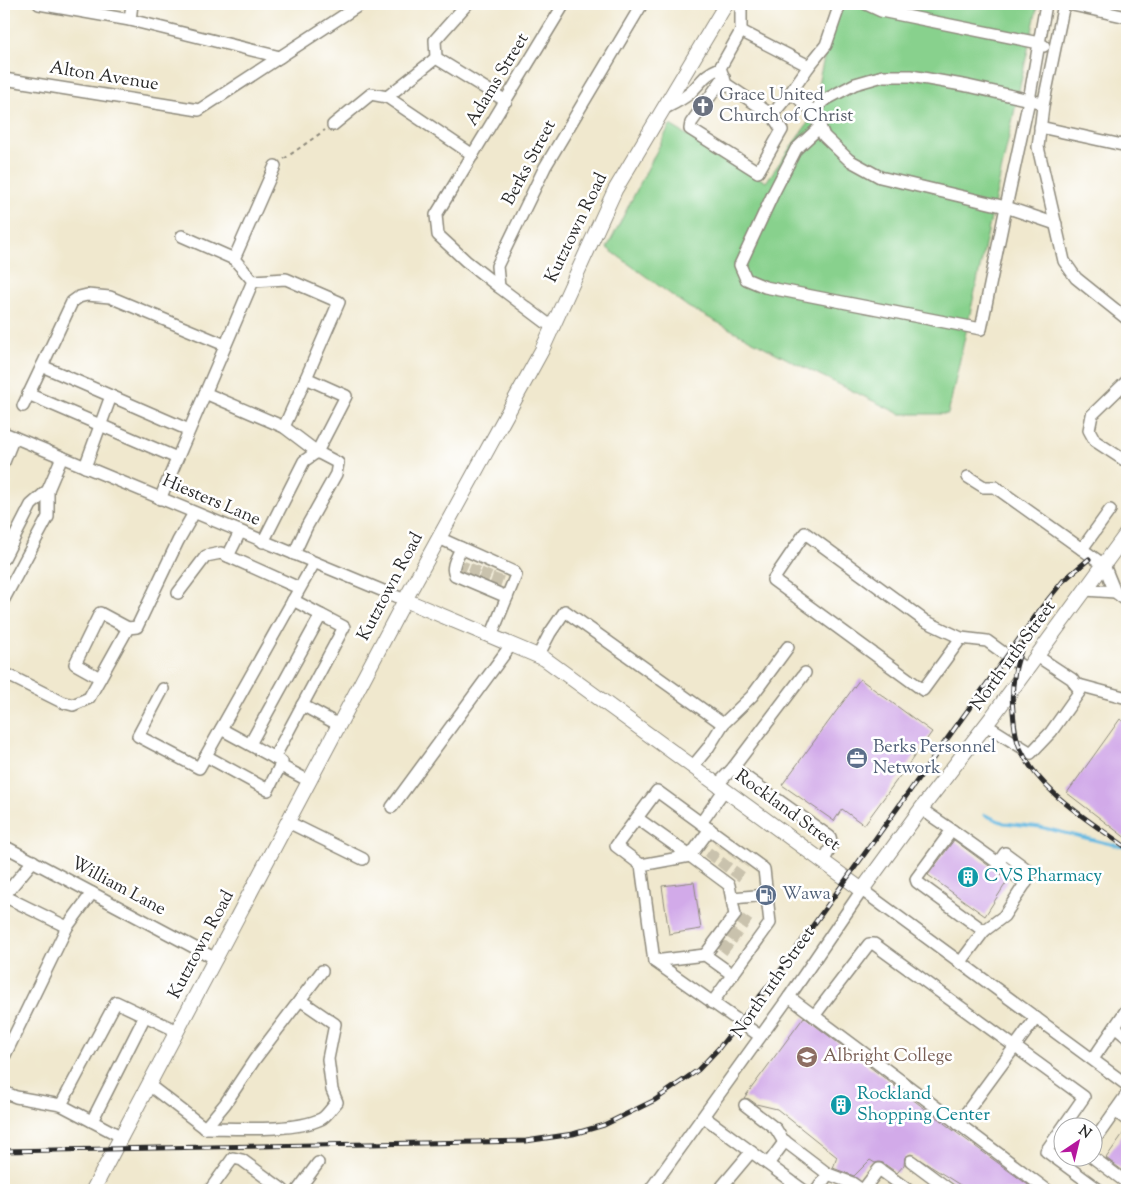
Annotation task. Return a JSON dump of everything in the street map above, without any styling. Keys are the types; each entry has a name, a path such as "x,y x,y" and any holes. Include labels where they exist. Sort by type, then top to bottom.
{"main road":[{"name":"Kutztown Road","path":"94,1190 405,600 542,350 615,190 726,4"},
{"name":"North 11th Street","path":"862,890 1127,533"},
{"name":"Rockland Street","path":"405,600 538,656 562,670 862,890"}],"street":[{"path":"39,4 130,20 280,58 361,4"},
{"path":"130,20 132,4"},
{"path":"436,58 435,40 467,4"},
{"name":"Adams Street","path":"498,287 438,235 436,216 564,4"},
{"name":"Berks Street","path":"498,287 497,266 545,167 642,4"},
{"path":"722,73 726,84 772,115 782,130 758,172 690,129 691,123 722,73 741,32 741,4"},
{"path":"772,115 826,45 840,4"},
{"path":"866,4 881,11 1039,43 1054,52"},
{"path":"820,127 796,149 773,194 740,265 746,279 764,287 982,329 1029,100 1046,4"},
{"path":"1127,17 1066,4 1043,104 1038,147 1064,261 1076,278 1127,319"},
{"path":"741,32 810,66"},
{"name":"Alton Avenue","path":"4,79 199,110 280,58"},
{"path":"387,97 436,58"},
{"path":"436,58 506,101"},
{"path":"663,108 686,96 708,73 722,73"},
{"path":"814,112 823,101 839,92 855,84 883,76 921,78 968,86 1043,104"},
{"path":"791,92 814,112 824,136 849,160 880,177 1006,207 1056,224"},
{"path":"333,125 371,94 387,97 475,152"},
{"path":"1040,128 1127,146"},
{"path":"234,259 275,166"},
{"path":"182,236 234,259 253,281"},
{"path":"253,281 286,279 339,302 284,428"},
{"path":"160,498 253,281"},
{"path":"498,287 552,327"},
{"path":"23,406 72,302 79,297 87,295 110,297 225,345"},
{"path":"42,366 189,430"},
{"path":"263,542 304,461 317,452 346,396 306,378"},
{"path":"1127,381 1092,415 1089,430 1095,441 1127,462"},
{"path":"204,393 284,428 317,452 338,463 336,474 307,526 294,554"},
{"path":"28,394 177,458"},
{"path":"85,467 111,396"},
{"path":"4,462 9,435"},
{"name":"Hiesters Lane","path":"9,435 405,600"},
{"path":"5,594 48,517 48,490 62,457"},
{"path":"968,477 984,487 995,487 1104,565 1115,592 1127,602"},
{"path":"4,558 31,505 48,490"},
{"path":"1082,549 1110,510"},
{"path":"100,678 74,664 100,613 128,628 137,627 178,541 194,513"},
{"path":"228,556 240,532"},
{"path":"961,638 923,690 773,580 805,532 925,621 961,638 986,641 1026,670"},
{"path":"439,538 465,553 482,583 495,574"},
{"path":"178,593 206,556 221,553 300,588"},
{"path":"465,553 453,568 453,572 459,573 474,569 495,574 514,572 516,574 491,636"},
{"path":"163,689 138,736 199,768 314,562"},
{"path":"495,574 507,597"},
{"path":"1085,590 1115,592"},
{"path":"206,756 268,790 277,762 302,705 344,627 293,600"},
{"path":"538,656 550,633 565,611 723,724"},
{"path":"250,744 321,615"},
{"path":"4,673 62,702 73,705 89,698 128,628"},
{"path":"392,806 511,644"},
{"path":"693,766 708,748 723,724 752,696 788,647"},
{"path":"986,725 1031,753 1051,732 1080,691 1072,679 1037,656"},
{"path":"690,856 721,787 733,768 805,673"},
{"path":"1075,684 1127,698"},
{"path":"302,705 339,725"},
{"path":"221,729 250,744 309,781"},
{"path":"733,768 830,836 832,846 823,862"},
{"path":"712,1003 732,975 738,957 757,931 770,922 764,869 747,861 721,843 705,826 657,791 616,846 641,865 654,961 712,1003 760,1036"},
{"path":"921,809 1026,883"},
{"path":"637,818 690,856 706,863 732,882 732,898 737,917 718,943 705,955 654,961"},
{"path":"288,822 362,859"},
{"path":"952,830 916,880 984,931"},
{"name":"William Lane","path":"4,846 216,959"},
{"path":"960,963 984,931 1004,916 1032,873 1005,853 1005,868"},
{"path":"641,865 690,856"},
{"path":"33,861 4,896 67,927"},
{"name":"Rockland Street","path":"862,890 1127,1085"},
{"name":"North 11th Street","path":"650,1190 704,1117 862,890"},
{"path":"4,1057 67,927 92,893"},
{"path":"732,898 767,895"},
{"path":"814,1016 869,944 874,944 1084,1097 1072,1116"},
{"path":"705,955 732,975"},
{"path":"205,1128 225,1104 322,971"},
{"path":"788,997 1047,1190"},
{"path":"149,1086 205,1128 260,1129 304,1125 322,1118 336,1102 332,1090 328,1060 335,1024 300,1000"},
{"path":"61,1105 116,1002 177,1031"},
{"path":"1093,1059 1116,1028 1127,1009"},
{"path":"92,1121 145,1016"},
{"path":"958,1124 1036,1018"},
{"path":"1116,1028 1127,1037"},
{"path":"4,1092 16,1097 61,1105 122,1137"},
{"path":"1104,1127 1127,1094"},
{"path":"744,1105 776,1130 784,1141 828,1174 852,1183 863,1190 879,1169 908,1190"},
{"path":"1115,1111 1127,1120"},
{"path":"704,1117 803,1190"},
{"path":"768,1164 784,1141"},
{"path":"1054,1142 1046,1151 1054,1157"},
{"path":"719,1190 751,1152"},
{"path":"210,1190 233,1158 242,1160 284,1190"},
{"path":"911,1161 950,1190"},
{"path":"298,1190 318,1163"},
{"path":"1066,1166 1099,1190"},
{"path":"1104,1166 1127,1184"},
{"path":"817,1190 828,1174"}],"path":[{"path":"275,166 333,125"}],"green space":[{"path":"836,4 1038,4 948,414 900,414 795,363 688,307 607,248 670,125 766,182 810,120"}],"building":[{"name":"Berks Personnel Network","path":"860,679 932,732 864,825 842,809 834,821 782,785"},
{"path":"1120,719 1127,724 1127,839 1067,793"},
{"name":"CVS Pharmacy","path":"954,840 1008,880 985,916 928,875"},
{"path":"694,882 701,929 669,934 662,886"},
{"name":"Rockland Shopping Center","path":"804,1017 1035,1190 968,1190 911,1154 905,1157 904,1165 897,1173 883,1163 875,1163 870,1160 854,1176 833,1168 837,1157 777,1109 756,1104 744,1098"},
{"path":"1127,1128 1127,1174 1106,1158"}],"waterway":[{"path":"985,815 1004,823 1040,827 1127,848"}],"tunnel":[{"path":"460,571 465,559"},
{"path":"472,575 476,565"},
{"path":"483,580 488,569"},
{"path":"495,585 499,574"},
{"path":"709,860 719,846"},
{"path":"721,869 732,855"},
{"path":"734,878 744,864"},
{"path":"740,919 753,928"},
{"path":"730,933 743,942"},
{"path":"721,944 734,954"}],"railway":[{"path":"4,1151 526,1141 573,1134 604,1125 655,1100 698,1070 719,1048 781,970 1042,607 1063,581 1089,559"},
{"path":"1028,634 1017,662 1012,691 1014,725 1020,748 1040,779 1053,792 1082,816 1127,848"}],"place":[{"name":"Grace United Church of Christ","path":"703,106"},
{"name":"Berks Personnel Network","path":"857,758"},
{"name":"CVS Pharmacy","path":"968,877"},
{"name":"Wawa","path":"766,895"},
{"name":"Albright College","path":"807,1057"},
{"name":"Rockland Shopping Center","path":"841,1105"}]}
